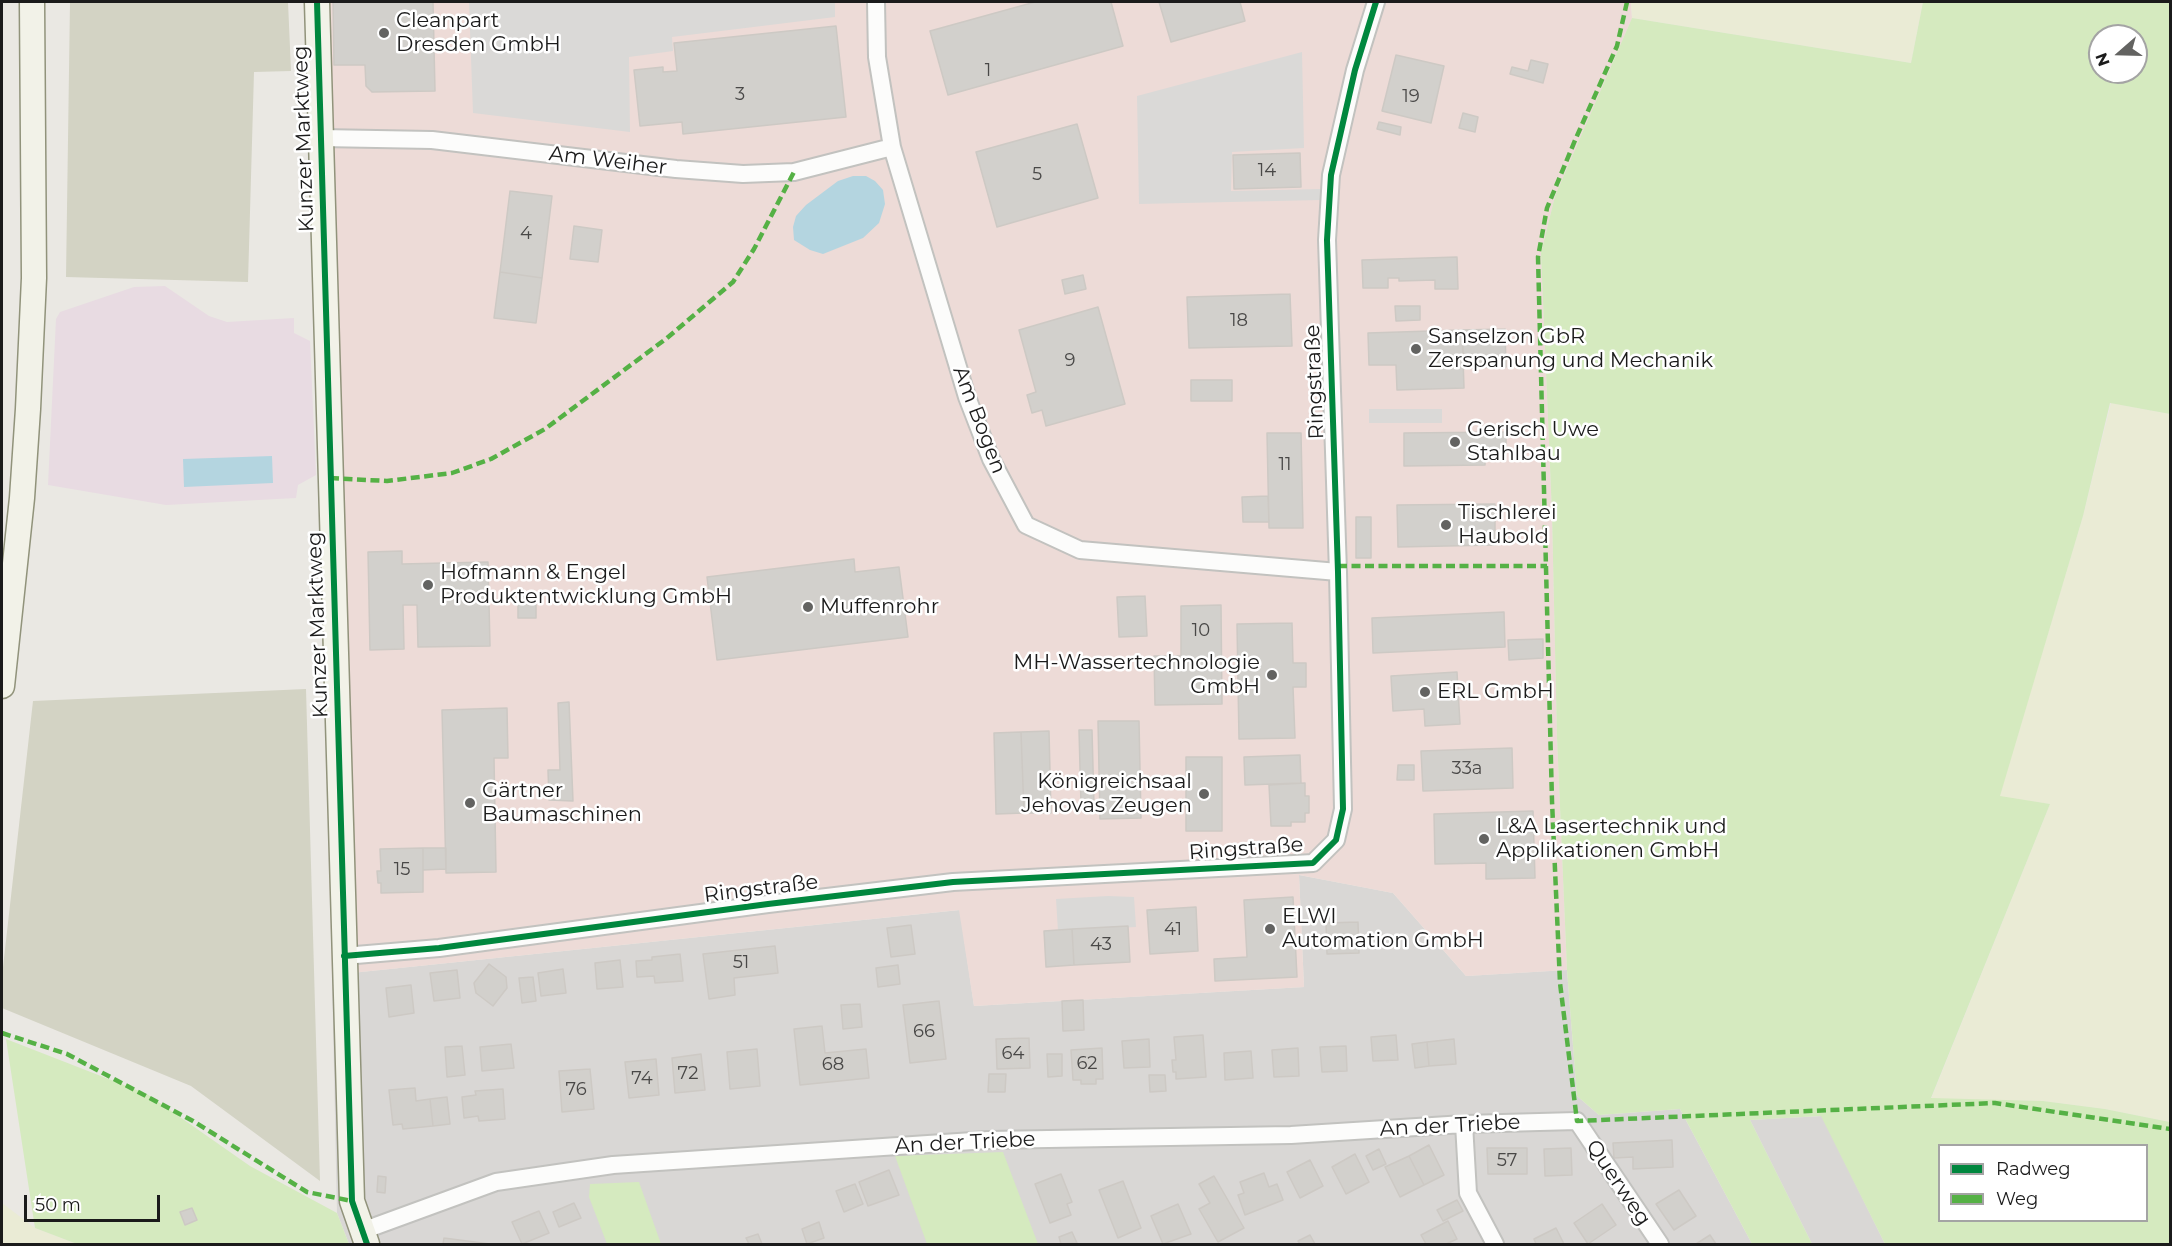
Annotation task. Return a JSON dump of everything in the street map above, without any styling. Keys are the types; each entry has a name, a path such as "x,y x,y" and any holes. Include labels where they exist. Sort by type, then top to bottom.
{"street":[{"path":"2,686 19,534 34,278 35,125 32,2"},
{"name":"Kunzer Marktweg","path":"317,2 352,1201 364,1238"},
{"name":"Am Bogen","path":"876,2 877,57 892,147 967,397 991,459 1026,525 1080,550 1338,573"},
{"name":"Ringstraße","path":"344,956 439,948 953,882 1313,863 1336,840 1343,809 1327,240 1329,197 1331,175 1355,70 1377,2"},
{"name":"Am Weiher","path":"321,138 432,140 676,169 742,174 794,172 892,147"},
{"name":"An der Triebe","path":"364,1238 496,1182 613,1165 988,1140 1291,1135 1464,1124 1577,1120"},
{"name":"Querweg","path":"1577,1120 1660,1245"},
{"path":"1464,1124 1468,1193 1495,1245"}],"shaded area":[{"path":"70,2 288,2 291,71 254,72 248,282 66,277"},
{"path":"306,2 1631,2 1632,18 1555,196 1541,253 1567,970 1466,976 1393,893 1299,875 1304,987 974,1006 959,910 332,975"},
{"path":"469,2 835,2 835,17 672,37 673,51 629,57 630,132 473,113"},
{"path":"1302,52 1304,148 1232,152 1231,191 1320,189 1321,200 1139,204 1137,96"},
{"path":"165,286 209,316 227,322 294,318 294,333 310,341 316,475 298,485 296,498 166,505 48,485 56,319 60,312 134,287"},
{"path":"1369,409 1442,409 1442,423 1369,423"},
{"path":"306,689 320,1181 191,1086 2,1008 2,976 33,701"},
{"path":"1299,875 1393,893 1466,976 1567,970 1577,1096 1599,1115 1680,1109 1752,1244 349,1244 337,1213 332,975 960,910 974,1006 1304,987"},
{"path":"1134,897 1136,927 1058,931 1056,899"},
{"path":"1822,1116 1885,1244 1812,1244 1750,1120"}],"green space":[{"path":"1631,2 1923,2 1911,63 1632,18"},
{"path":"1923,2 2170,2 2170,414 2110,403 2083,516 2000,796 2050,804 1931,1098 2043,1101 2105,1109 2170,1122 2170,1244 1885,1244 1821,1116 1750,1120 1812,1244 1752,1244 1680,1109 1599,1115 1577,1096 1567,970 1557,737 1552,514 1541,253 1555,196 1632,18 1911,63"},
{"path":"2111,403 2170,414 2170,1122 2105,1109 2043,1101 1931,1099 2050,804 1999,797 2083,516"},
{"path":"6,1039 147,1094 250,1166 337,1213 349,1244 77,1244 35,1228"},
{"path":"1003,1152 1038,1244 927,1244 895,1156"},
{"path":"639,1182 661,1244 607,1244 589,1197 590,1184"},
{"path":"2,1203 35,1228 77,1244 2,1244"}],"water":[{"path":"853,176 866,176 875,181 883,190 885,204 879,223 863,238 823,254 810,250 794,240 793,227 796,216 806,205 838,181"},
{"path":"272,456 273,483 184,487 183,459"}],"building":[{"name":"Cleanpart Dresden GmbH","path":"333,2 433,2 435,91 372,92 366,86 365,65 334,65"},
{"path":"1035,2 1111,2 1123,46 948,95 930,31"},
{"path":"1159,2 1240,2 1245,21 1171,42"},
{"path":"836,26 846,117 683,134 682,122 640,126 634,70 663,67 663,72 677,71 674,43"},
{"path":"1396,55 1444,66 1431,123 1382,111"},
{"path":"1531,60 1548,64 1543,83 1510,74 1512,67 1528,71"},
{"path":"1463,113 1478,117 1475,132 1459,128"},
{"path":"1379,122 1401,127 1400,135 1377,129"},
{"path":"1077,124 1098,198 997,227 976,152"},
{"path":"1300,153 1301,187 1234,189 1233,155"},
{"path":"510,191 552,196 542,278 500,272"},
{"path":"574,226 602,230 598,262 570,259"},
{"path":"1457,257 1458,289 1435,289 1435,280 1399,281 1399,278 1388,278 1388,288 1363,288 1362,260"},
{"path":"500,272 542,278 536,323 494,318"},
{"path":"1083,275 1086,289 1065,294 1062,280"},
{"path":"1290,294 1292,346 1189,348 1187,297"},
{"path":"1395,306 1420,306 1420,320 1396,321"},
{"path":"1098,307 1125,404 1046,426 1042,410 1032,413 1027,395 1036,392 1019,330"},
{"path":"1505,329 1506,367 1464,368 1462,330"},
{"name":"Sanselzon GbR Zerspanung und Mechanik","path":"1462,330 1464,388 1397,390 1396,365 1369,365 1368,333"},
{"path":"1191,380 1232,380 1232,401 1191,401"},
{"name":"Gerisch Uwe Stahlbau","path":"1506,432 1506,451 1485,452 1485,465 1404,466 1404,433"},
{"path":"1267,433 1301,433 1303,528 1269,528"},
{"path":"1268,496 1269,522 1243,522 1242,497"},
{"name":"Tischlerei Haubold","path":"1495,504 1495,545 1398,547 1397,505"},
{"path":"1356,517 1371,517 1371,558 1356,558"},
{"name":"Hofmann & Engel Produktentwicklung GmbH","path":"402,551 402,564 488,562 490,646 418,647 417,605 403,605 404,649 370,650 368,552"},
{"name":"Muffenrohr","path":"854,559 855,572 899,567 908,637 717,660 707,577"},
{"path":"518,596 536,596 536,618 518,618"},
{"path":"1145,596 1147,636 1119,637 1117,597"},
{"path":"1221,605 1222,704 1155,705 1154,656 1181,656 1181,606"},
{"path":"1504,612 1505,647 1373,653 1372,618"},
{"name":"MH-Wassertechnologie GmbH","path":"1292,623 1293,663 1306,663 1306,687 1293,687 1295,738 1239,739 1237,624"},
{"path":"1543,639 1543,658 1509,660 1508,640"},
{"name":"ERL GmbH","path":"1457,672 1460,724 1425,726 1424,709 1393,711 1391,676"},
{"path":"569,702 573,801 549,800 548,770 560,770 558,703"},
{"name":"Gärtner Baumaschinen","path":"507,708 508,758 494,758 496,872 446,873 442,710"},
{"path":"1098,721 1139,721 1141,818 1100,819"},
{"path":"1079,730 1092,730 1094,805 1081,805"},
{"path":"1049,731 1051,813 1024,813 1021,732"},
{"path":"1021,732 1024,813 996,814 994,733"},
{"path":"1512,748 1513,788 1423,791 1421,751"},
{"path":"1300,755 1301,783 1245,785 1244,757"},
{"name":"Königreichsaal Jehovas Zeugen","path":"1186,757 1222,757 1222,831 1186,831"},
{"path":"1398,765 1414,765 1414,780 1397,780"},
{"path":"1305,783 1305,796 1309,796 1309,813 1305,813 1305,822 1291,822 1291,826 1271,826 1269,785"},
{"name":"L&A Lasertechnik und Applikationen GmbH","path":"1533,811 1535,878 1486,879 1486,863 1435,864 1434,814"},
{"path":"423,848 423,892 381,893 377,871 381,871 380,849"},
{"path":"423,848 446,848 446,869 423,870"},
{"name":"ELWI Automation GmbH","path":"1293,897 1297,977 1215,981 1214,959 1247,957 1244,900"},
{"path":"1196,907 1198,951 1150,954 1147,910"},
{"path":"1358,922 1359,953 1327,954 1326,923"},
{"path":"911,925 915,954 891,957 887,928"},
{"path":"1128,926 1130,962 1074,965 1072,929"},
{"path":"1072,929 1074,965 1046,967 1044,931"},
{"path":"775,946 778,973 734,978 735,995 709,999 703,954"},
{"path":"680,954 683,981 655,983 654,976 637,977 636,961"},
{"path":"620,960 623,987 597,989 595,963"},
{"path":"489,964 506,977 507,988 493,1006 476,993 474,983"},
{"path":"898,965 900,984 878,987 876,968"},
{"path":"563,969 566,993 541,996 538,973"},
{"path":"457,970 460,998 434,1001 430,973"},
{"path":"533,977 536,1001 522,1003 519,978"},
{"path":"411,985 414,1013 389,1017 386,988"},
{"path":"1083,1000 1084,1030 1063,1031 1062,1001"},
{"path":"939,1001 946,1059 910,1063 903,1005"},
{"path":"860,1004 862,1027 843,1029 841,1005"},
{"path":"822,1026 825,1053 866,1049 869,1078 800,1085 794,1029"},
{"path":"1203,1035 1206,1077 1176,1079 1172,1060 1176,1060 1174,1037"},
{"path":"1396,1035 1398,1060 1373,1061 1371,1037"},
{"path":"1029,1038 1030,1068 997,1069 996,1039"},
{"path":"1149,1039 1150,1067 1124,1068 1122,1041"},
{"path":"1454,1039 1456,1064 1429,1066 1427,1042"},
{"path":"1427,1042 1429,1066 1415,1068 1412,1044"},
{"path":"511,1044 514,1068 482,1071 480,1047"},
{"path":"462,1046 465,1075 447,1077 445,1047"},
{"path":"1346,1046 1347,1071 1322,1072 1320,1047"},
{"path":"1102,1048 1103,1079 1096,1079 1096,1084 1081,1084 1081,1080 1073,1080 1071,1050"},
{"path":"1298,1048 1299,1076 1274,1077 1272,1050"},
{"path":"757,1049 760,1086 730,1089 727,1052"},
{"path":"1251,1051 1253,1078 1225,1080 1224,1053"},
{"path":"701,1054 705,1090 675,1093 672,1058"},
{"path":"1047,1054 1062,1054 1062,1076 1048,1077"},
{"path":"656,1059 659,1095 629,1098 625,1062"},
{"path":"590,1069 594,1109 562,1112 559,1071"},
{"path":"989,1074 1006,1074 1005,1092 988,1092"},
{"path":"1149,1075 1165,1075 1166,1091 1150,1092"},
{"path":"415,1088 416,1101 430,1099 433,1126 403,1129 402,1124 393,1125 389,1090"},
{"path":"503,1089 505,1119 479,1121 478,1116 464,1118 462,1097 476,1095 475,1091"},
{"path":"447,1097 450,1124 433,1126 430,1099"},
{"path":"1672,1140 1673,1167 1633,1169 1633,1157 1614,1158 1613,1143"},
{"path":"1429,1145 1444,1175 1424,1185 1409,1156"},
{"path":"1487,1148 1527,1148 1527,1174 1488,1174"},
{"path":"1571,1148 1572,1175 1545,1176 1544,1149"},
{"path":"1379,1149 1386,1164 1373,1170 1366,1156"},
{"path":"1355,1154 1369,1182 1346,1194 1332,1167"},
{"path":"1409,1156 1424,1185 1400,1197 1385,1167"},
{"path":"1310,1160 1323,1186 1300,1198 1287,1172"},
{"path":"889,1170 899,1195 868,1206 859,1182"},
{"path":"1264,1173 1269,1187 1277,1184 1283,1200 1245,1215 1238,1195 1244,1193 1240,1182"},
{"path":"1061,1174 1072,1202 1067,1204 1071,1215 1050,1223 1035,1184"},
{"path":"378,1176 386,1177 385,1193 377,1192"},
{"path":"1214,1176 1244,1228 1218,1242 1199,1209 1210,1203 1199,1184"},
{"path":"1123,1181 1141,1228 1118,1238 1099,1190"},
{"path":"855,1184 863,1204 844,1212 836,1191"},
{"path":"1679,1190 1696,1216 1674,1230 1656,1204"},
{"path":"1457,1200 1463,1211 1443,1221 1437,1210"},
{"path":"574,1203 581,1218 559,1227 553,1212"},
{"path":"1178,1204 1191,1234 1163,1244 1151,1216"},
{"path":"1602,1204 1616,1225 1588,1244 1574,1223"},
{"path":"192,1208 197,1220 185,1225 180,1212"},
{"path":"539,1211 549,1233 522,1244 512,1222"},
{"path":"1448,1221 1457,1239 1446,1244 1426,1244 1421,1235"},
{"path":"819,1222 824,1238 807,1244 802,1229"},
{"path":"1556,1228 1564,1244 1536,1244 1534,1239"},
{"path":"1072,1232 1077,1243 1061,1244 1059,1237"},
{"path":"758,1234 762,1244 749,1244 746,1238"},
{"path":"1310,1235 1315,1244 1300,1244 1298,1241"},
{"path":"1710,1235 1716,1244 1696,1244"},
{"path":"444,1238 490,1244 443,1244"}],"marked path":[{"path":"1627,2 1617,46 1547,208 1538,257 1552,801 1560,983 1577,1121 1995,1103 2170,1129"},
{"path":"330,478 387,481 452,473 491,459 545,429 667,338 733,282 754,249 794,172"},
{"path":"1338,566 1547,566"},
{"path":"2,1033 67,1054 193,1121 307,1192 352,1201"}],"cycle path":[{"path":"317,2 352,1201 367,1244"},
{"path":"344,956 439,948 953,882 1313,863 1336,840 1343,809 1327,240 1331,175 1355,70 1376,2"}],"place":[{"name":"Cleanpart Dresden GmbH","path":"384,33"},
{"name":"Sanselzon GbR Zerspanung und Mechanik","path":"1416,349"},
{"name":"Gerisch Uwe Stahlbau","path":"1455,442"},
{"name":"Tischlerei Haubold","path":"1446,525"},
{"name":"Hofmann & Engel Produktentwicklung GmbH","path":"428,585"},
{"name":"Muffenrohr","path":"808,607"},
{"name":"MH-Wassertechnologie GmbH","path":"1272,675"},
{"name":"ERL GmbH","path":"1425,692"},
{"name":"Königreichsaal Jehovas Zeugen","path":"1204,794"},
{"name":"Gärtner Baumaschinen","path":"470,803"},
{"name":"L&A Lasertechnik und Applikationen GmbH","path":"1484,839"},
{"name":"ELWI Automation GmbH","path":"1270,929"}]}
